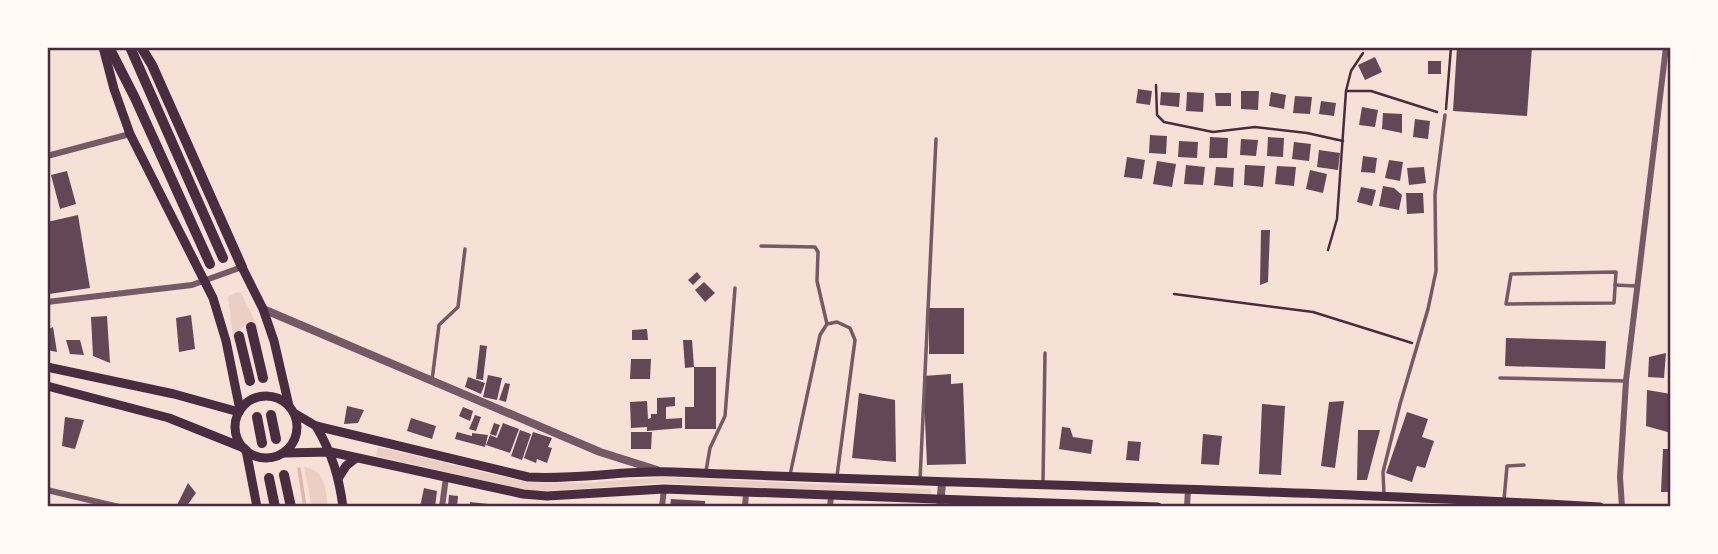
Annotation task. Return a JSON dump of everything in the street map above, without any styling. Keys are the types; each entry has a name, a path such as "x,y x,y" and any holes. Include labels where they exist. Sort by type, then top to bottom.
{"main road":[{"path":"103,47 114,89 131,134 213,298 226,341 240,411 236,431 245,449 257,507"},
{"path":"108,47 141,110 210,264"},
{"path":"130,47 223,258"},
{"path":"144,49 263,309 291,410 316,426 528,477 663,471 942,483 1384,495 1600,507"},
{"path":"251,327 263,378"},
{"path":"239,335 250,381"},
{"path":"47,367 240,411"},
{"path":"47,386 169,418 264,458 284,453 331,452 523,494 547,496 664,489 940,503 1158,507"},
{"path":"240,411 248,402 258,397 281,399 297,421 295,438 284,453"},
{"path":"271,415 276,439"},
{"path":"257,416 262,443"},
{"path":"316,426 331,452 339,477 343,507"},
{"path":"339,477 346,466 356,458"},
{"path":"284,475 291,507"},
{"path":"269,478 275,507"}],"street":[{"path":"1622,507 1620,477 1626,381 1666,47"},
{"path":"47,156 131,134"},
{"path":"47,302 206,282 242,267"},
{"path":"263,309 600,452 663,471"},
{"path":"442,507 446,477"},
{"path":"940,503 942,483"},
{"path":"663,507 664,489"},
{"path":"1187,507 1188,489"},
{"path":"47,490 119,507"},
{"path":"745,507 746,493"},
{"path":"830,507 831,496"},
{"path":"80,507 82,498"}],"lane":[{"path":"1384,495 1383,472 1419,344 1436,271 1435,194 1445,115"},
{"path":"920,482 936,139"},
{"path":"761,246 815,247 818,252 817,281 827,324"},
{"path":"432,382 439,325 458,307 465,249"},
{"path":"1616,272 1615,285 1614,303 1506,304 1511,274 1616,272"},
{"path":"1615,285 1636,286"},
{"path":"705,473 710,448 724,416 735,288"},
{"path":"790,477 820,335 827,324 837,321 850,328 855,340 836,478"},
{"path":"1043,485 1045,353"},
{"path":"1500,378 1626,381"},
{"path":"1504,501 1507,466 1524,465"}],"path":[{"path":"1346,91 1371,91 1445,115 1451,47"},
{"path":"1328,250 1337,219 1346,91 1351,71 1363,53"},
{"path":"1156,85 1157,114 1164,122 1213,132 1255,127 1307,133 1343,141"},
{"path":"1174,295 1313,312 1419,344"}],"shaded area":[{"path":"237,292 241,293 260,331 255,325 246,325 234,345 228,297"},
{"path":"378,447 526,482 586,483 663,477 931,489 931,496 663,483 548,491 524,490 376,456"},
{"path":"304,467 317,472 323,481 328,507 312,507"}],"building":[{"path":"1457,47 1532,47 1527,116 1453,111"},
{"path":"1375,57 1382,72 1365,80 1358,65"},
{"path":"1428,61 1441,61 1441,74 1428,74"},
{"path":"1138,89 1152,91 1150,105 1136,103"},
{"path":"1241,91 1259,91 1258,110 1241,109"},
{"path":"1161,92 1180,93 1179,107 1160,105"},
{"path":"1187,92 1204,93 1203,112 1186,111"},
{"path":"1271,92 1286,95 1284,109 1269,106"},
{"path":"1215,93 1231,93 1231,106 1216,106"},
{"path":"1295,96 1312,97 1310,114 1293,113"},
{"path":"1321,101 1336,103 1334,116 1319,114"},
{"path":"1362,107 1378,110 1375,127 1359,125"},
{"path":"1383,113 1402,114 1402,133 1382,129"},
{"path":"1415,119 1430,121 1428,139 1413,137"},
{"path":"1150,135 1167,136 1166,154 1149,153"},
{"path":"1210,137 1228,138 1227,158 1209,158"},
{"path":"1268,137 1284,138 1283,157 1267,156"},
{"path":"1241,139 1258,140 1256,156 1240,155"},
{"path":"1179,141 1198,142 1197,158 1178,157"},
{"path":"1294,142 1311,144 1309,161 1292,159"},
{"path":"1319,150 1340,153 1338,170 1317,167"},
{"path":"1363,156 1377,158 1375,173 1361,172"},
{"path":"1127,157 1145,160 1142,179 1124,177"},
{"path":"1389,160 1403,162 1400,181 1385,178"},
{"path":"1157,161 1176,164 1172,187 1153,184"},
{"path":"1186,165 1205,167 1203,185 1184,184"},
{"path":"1245,165 1265,166 1263,187 1244,185"},
{"path":"1277,166 1296,167 1294,186 1275,184"},
{"path":"1216,167 1234,168 1233,187 1214,185"},
{"path":"1424,167 1426,183 1409,185 1407,168"},
{"path":"1310,170 1327,174 1323,193 1306,189"},
{"path":"67,171 76,204 60,209 51,175"},
{"path":"1383,186 1394,188 1402,195 1399,210 1379,206"},
{"path":"1361,187 1376,190 1372,206 1357,202"},
{"path":"1406,193 1423,193 1424,213 1407,214"},
{"path":"78,215 90,288 49,294 47,222"},
{"path":"1261,230 1270,230 1268,282 1260,285"},
{"path":"697,272 701,277 693,285 688,280"},
{"path":"704,282 715,293 705,302 695,290"},
{"path":"929,308 964,308 964,354 929,354"},
{"path":"191,315 195,349 179,352 176,318"},
{"path":"107,316 110,363 93,356 91,317"},
{"path":"53,327 57,352 47,350 47,330"},
{"path":"647,329 648,340 632,340 632,330"},
{"path":"1506,338 1606,341 1605,369 1505,366"},
{"path":"66,340 80,340 84,355 70,354"},
{"path":"683,340 692,340 694,367 685,368"},
{"path":"480,345 487,346 483,380 476,379"},
{"path":"1666,353 1664,378 1648,377 1649,357"},
{"path":"631,359 651,359 650,379 630,379"},
{"path":"694,367 716,367 716,429 685,429 685,407 694,407"},
{"path":"951,374 951,384 963,383 966,464 927,465 923,376"},
{"path":"488,375 502,378 497,400 483,397"},
{"path":"468,377 485,383 481,394 465,387"},
{"path":"505,383 510,384 506,402 499,400"},
{"path":"1647,390 1671,394 1671,433 1646,426"},
{"path":"859,393 895,400 896,462 852,458"},
{"path":"675,397 675,406 666,407 666,419 682,418 682,428 647,431 647,427 631,428 630,402 647,401 648,419 651,414 657,414 657,398"},
{"path":"1344,401 1335,468 1321,466 1329,402"},
{"path":"1262,404 1285,406 1281,475 1259,474"},
{"path":"347,406 364,410 358,423 344,424"},
{"path":"463,407 473,411 470,421 459,416"},
{"path":"1407,412 1428,419 1422,437 1434,441 1425,468 1417,466 1412,482 1386,473"},
{"path":"475,415 481,417 476,431 469,429"},
{"path":"65,417 84,420 75,449 62,446"},
{"path":"411,418 436,426 432,439 407,431"},
{"path":"494,423 500,425 496,436 490,434"},
{"path":"503,423 519,429 510,453 486,445 490,435 497,438"},
{"path":"1062,427 1070,428 1073,437 1093,440 1091,454 1059,449"},
{"path":"520,430 531,434 522,460 511,456"},
{"path":"1358,430 1380,430 1367,480 1357,480"},
{"path":"457,432 472,436 472,433 488,435 485,447 455,439"},
{"path":"533,432 552,438 548,447 552,448 547,463 537,459 536,463 524,458"},
{"path":"631,432 652,432 651,449 631,449"},
{"path":"1203,434 1222,436 1219,465 1201,464"},
{"path":"1128,441 1141,442 1139,461 1126,460"},
{"path":"1663,449 1671,449 1671,492 1661,492"},
{"path":"188,483 196,493 186,507 176,507"},
{"path":"424,488 437,491 435,507 420,507"},
{"path":"449,495 458,496 457,507 448,507"},
{"path":"671,499 705,501 705,507 670,507"},
{"path":"470,502 498,505 498,507 470,507"}],"waterway":[{"path":"299,469 305,507"}]}
